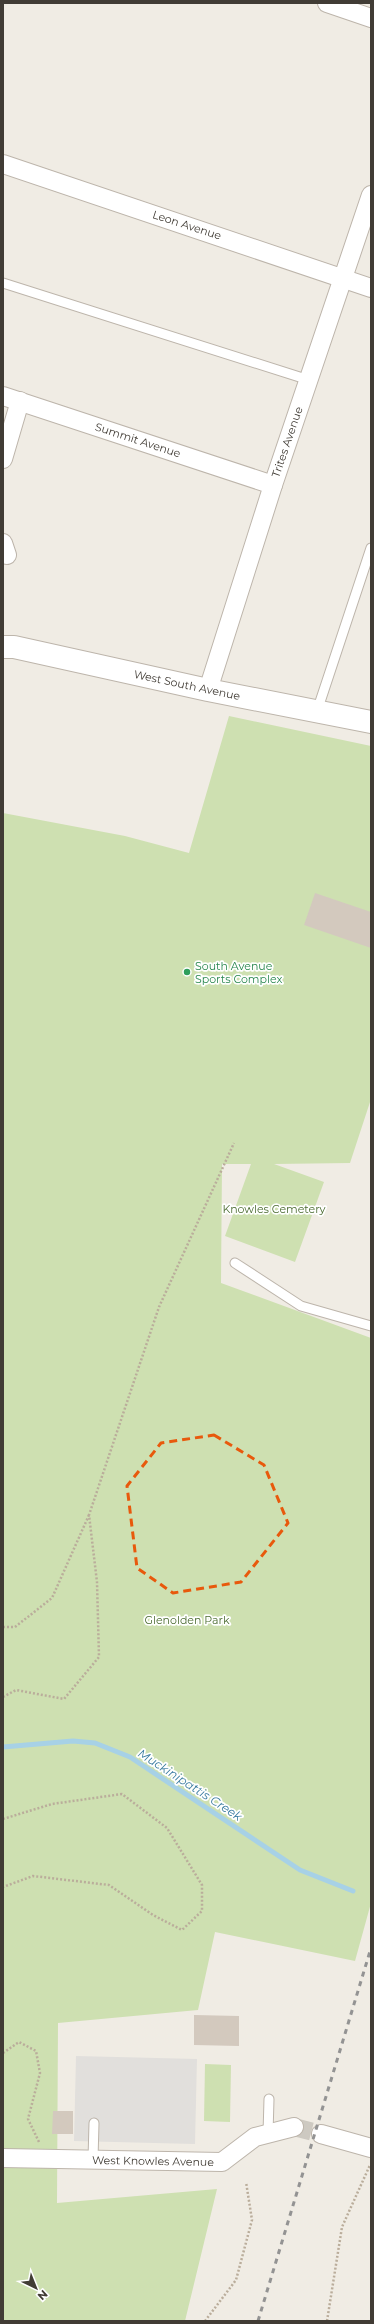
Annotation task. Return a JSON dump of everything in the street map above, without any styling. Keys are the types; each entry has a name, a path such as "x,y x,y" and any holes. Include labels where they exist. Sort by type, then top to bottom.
{"street":[{"path":"327,3 371,18"},
{"name":"Leon Avenue","path":"3,164 344,277 371,288"},
{"name":"Trites Avenue","path":"208,690 273,485 371,196"},
{"name":"Summit Avenue","path":"3,396 273,485"},
{"path":"3,460 20,401"},
{"name":"West South Avenue","path":"3,647 14,647 208,690 371,722"},
{"name":"West Knowles Avenue","path":"3,2158 222,2162 256,2137 294,2127"},
{"path":"320,2134 371,2148"}],"lane":[{"path":"3,283 308,380"},
{"path":"317,711 371,548"},
{"path":"235,1263 301,1306 371,1326"},
{"path":"268,2134 269,2099"},
{"path":"93,2159 94,2123"}],"path":[{"path":"3,1627 15,1627 52,1598 89,1515 159,1307 234,1143"},
{"path":"3,1697 16,1690 64,1700 99,1657 97,1582 89,1515"},
{"path":"3,1819 52,1804 122,1794 167,1828 202,1885 202,1911 182,1930 153,1915 109,1885 33,1876 3,1886"},
{"path":"3,2053 19,2042 36,2051 40,2073 28,2119 47,2158"},
{"path":"327,2321 342,2227 371,2164"},
{"path":"206,2321 236,2280 252,2220 246,2182"}],"highlighted area":[{"path":"214,1435 264,1465 288,1523 241,1582 173,1593 137,1568 127,1486 161,1443"}],"green space":[{"name":"Glenolden Park","path":"229,716 371,746 371,1099 350,1163 274,1164 324,1182 295,1262 225,1236 251,1164 222,1164 221,1283 371,1338 371,1903 355,1961 215,1932 198,2010 58,2023 57,2203 217,2189 185,2321 3,2321 3,813 125,836 189,853"},
{"path":"205,2064 231,2065 230,2122 204,2121"}],"shaded area":[{"path":"76,2056 197,2059 195,2144 74,2141"}],"building":[{"path":"315,893 371,912 371,948 304,925"},
{"path":"194,2015 239,2016 239,2046 194,2045"},
{"path":"53,2111 73,2111 73,2134 52,2134"}],"waterway":[{"name":"Muckinipattis Creek","path":"3,1747 73,1741 95,1743 130,1757 300,1870 353,1891"}],"tunnel":[{"path":"294,2127 321,2134"}],"railway":[{"path":"258,2321 371,1948"}],"place":[{"name":"South Avenue Sports Complex","path":"187,972"}],"park label":[{"name":"Knowles Cemetery","path":"274,1209"}]}
